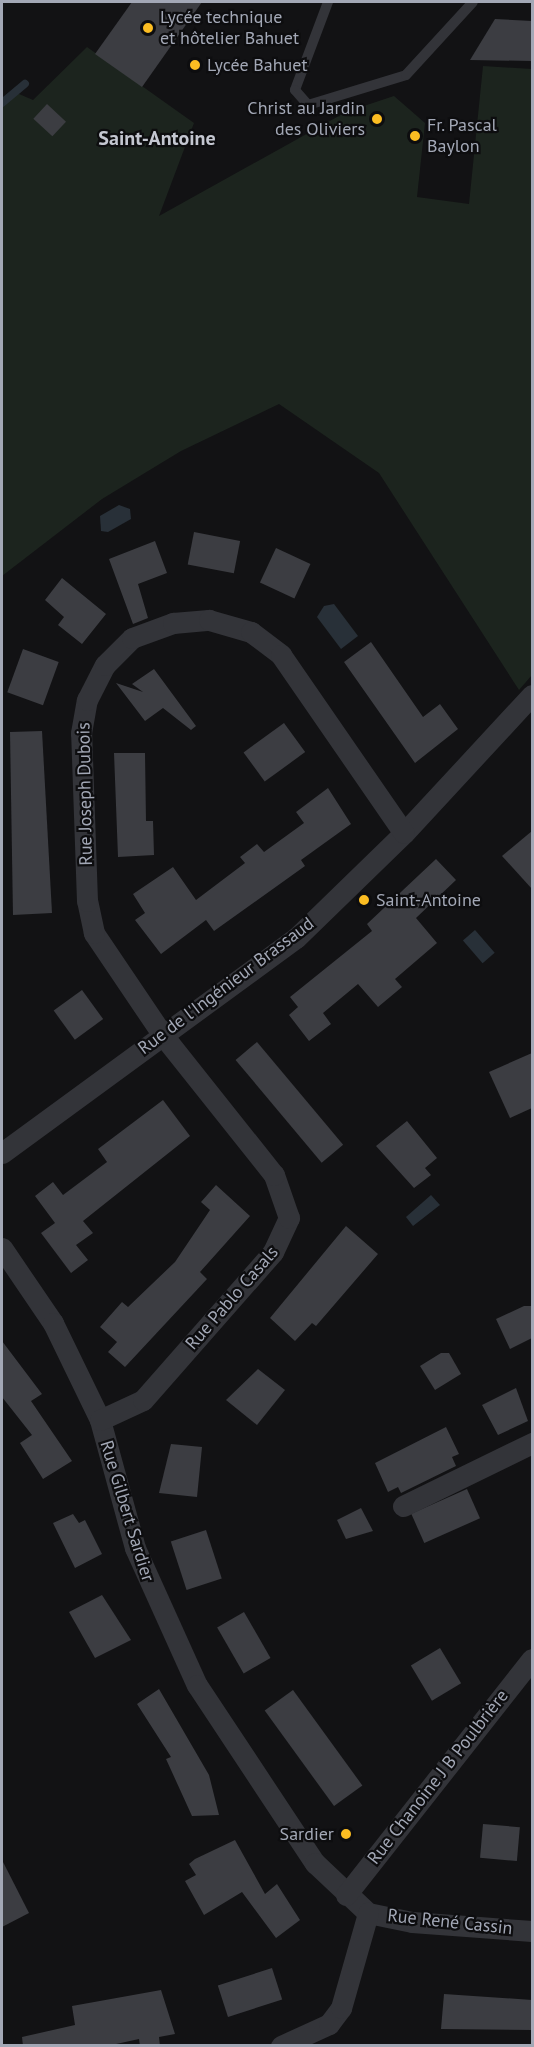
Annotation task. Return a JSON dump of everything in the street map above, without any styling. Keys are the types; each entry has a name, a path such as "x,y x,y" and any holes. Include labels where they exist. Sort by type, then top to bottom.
{"street":[{"name":"Rue Joseph Dubois","path":"162,1034 108,959 94,933 87,901 81,733 87,700 105,665 132,638 173,622 209,620 251,632 280,655 404,833"},
{"name":"Rue de l'Ingénieur Brassaud","path":"2,1153 296,938 404,833 532,696"},
{"name":"Rue Pablo Casals","path":"100,1419 143,1400 273,1252 289,1218 274,1175 162,1034"},
{"name":"Rue Gilbert Sardier","path":"2,1248 54,1323 100,1419 135,1548 197,1685 315,1863 345,1895 368,1913"},
{"path":"403,1506 532,1443"},
{"name":"Rue Chanoine J B Poulbrière","path":"345,1895 532,1659"},
{"path":"281,2046 329,2024 341,2008 356,1938 368,1913"},
{"name":"Rue René Cassin","path":"368,1913 412,1922 532,1931"}],"lane":[{"path":"328,2 295,90 308,105 406,75 472,2"}],"shaded area":[{"path":"87,47 194,123 159,216 346,112 394,96 425,123 417,197 469,204 483,66 532,69 532,675 519,690 379,473 279,404 181,451 102,499 2,576 2,99 12,91 33,100"},
{"path":"119,505 130,509 131,519 108,532 101,531 100,516"},
{"path":"334,604 358,636 341,649 317,617 324,606"},
{"path":"475,930 495,953 483,963 463,940"},
{"path":"431,1195 440,1205 413,1226 406,1217"}],"building":[{"name":"Lycée technique et hôtelier Bahuet","path":"132,2 202,2 142,87 95,54"},
{"path":"495,19 532,21 532,61 470,60"},
{"path":"47,104 66,122 52,136 33,119"},
{"path":"194,532 240,541 234,573 188,564"},
{"path":"155,541 167,573 138,584 148,618 133,624 109,559"},
{"path":"276,548 310,564 294,598 260,582"},
{"path":"62,578 106,614 82,644 58,625 64,617 45,600"},
{"path":"371,642 423,717 440,704 458,729 415,763 344,662"},
{"path":"23,649 59,662 43,705 7,692"},
{"path":"154,669 196,726 191,730 163,708 145,721 116,683 143,692 132,684"},
{"path":"284,723 305,752 265,782 244,752"},
{"path":"42,731 52,913 13,915 10,732"},
{"path":"114,753 145,753 146,821 153,821 154,855 118,857"},
{"path":"328,788 351,824 301,860 305,866 214,931 206,920 161,954 135,920 145,913 133,894 173,867 196,900 245,863 240,857 257,844 264,852 304,823 296,812"},
{"path":"532,831 532,889 502,856"},
{"path":"436,859 456,880 416,918 437,943 395,979 402,987 378,1007 358,984 323,1013 331,1024 309,1041 289,1015 298,1007 290,997 372,931 367,924"},
{"path":"82,990 103,1019 75,1040 54,1011"},
{"path":"257,1042 343,1145 322,1163 236,1060"},
{"path":"532,1053 532,1108 510,1118 489,1072"},
{"path":"163,1100 190,1136 83,1221 93,1233 76,1245 88,1260 71,1273 41,1233 55,1223 35,1196 53,1182 63,1195 107,1162 98,1149"},
{"path":"407,1121 437,1158 425,1168 431,1175 414,1188 376,1146"},
{"path":"216,1185 250,1216 200,1272 207,1279 125,1367 108,1352 117,1342 100,1327 122,1302 128,1307 175,1262 210,1210 201,1202"},
{"path":"346,1226 378,1254 316,1326 312,1323 295,1341 270,1318"},
{"path":"524,1306 532,1306 532,1338 510,1349 496,1319"},
{"path":"2,1341 42,1394 31,1401 72,1461 43,1479 20,1443 32,1435 2,1397"},
{"path":"441,1353 449,1353 461,1374 435,1390 420,1366"},
{"path":"258,1369 285,1390 257,1425 226,1400"},
{"path":"516,1388 528,1421 498,1435 482,1405"},
{"path":"446,1427 459,1454 452,1457 456,1466 401,1493 398,1487 388,1492 375,1463"},
{"path":"171,1444 202,1447 197,1497 159,1493"},
{"path":"467,1489 480,1518 424,1543 411,1514"},
{"path":"361,1508 373,1531 346,1539 337,1520"},
{"path":"73,1514 79,1523 85,1520 102,1554 75,1568 53,1523"},
{"path":"206,1530 222,1579 187,1590 171,1541"},
{"path":"102,1595 131,1640 95,1658 69,1612"},
{"path":"244,1612 270,1658 244,1673 217,1628"},
{"path":"440,1648 461,1683 432,1701 411,1666"},
{"path":"159,1689 209,1775 219,1815 192,1816 166,1759 171,1757 137,1704"},
{"path":"293,1690 362,1785 334,1806 265,1711"},
{"path":"483,1824 520,1827 517,1861 480,1858"},
{"path":"235,1840 265,1894 277,1884 300,1920 276,1938 242,1892 204,1915 185,1881 196,1875 189,1864 195,1859"},
{"path":"2,1860 29,1913 2,1927"},
{"path":"272,1968 282,1999 228,2017 218,1986"},
{"path":"161,1990 175,2034 159,2037 160,2046 140,2046 139,2039 107,2046 23,2046 22,2037 75,2025 72,2006"},
{"path":"444,1994 532,2000 532,2030 441,2029"}],"waterway":[{"path":"2,103 25,84"}],"place":[{"name":"Lycée technique et hôtelier Bahuet","path":"148,28"},
{"name":"Lycée Bahuet","path":"195,65"},
{"name":"Christ au Jardin des Oliviers","path":"377,119"},
{"name":"Fr. Pascal Baylon","path":"415,136"},
{"name":"Saint-Antoine","path":"364,900"},
{"name":"Sardier","path":"346,1834"}],"district":[{"name":"Saint-Antoine","path":"157,138"}]}
